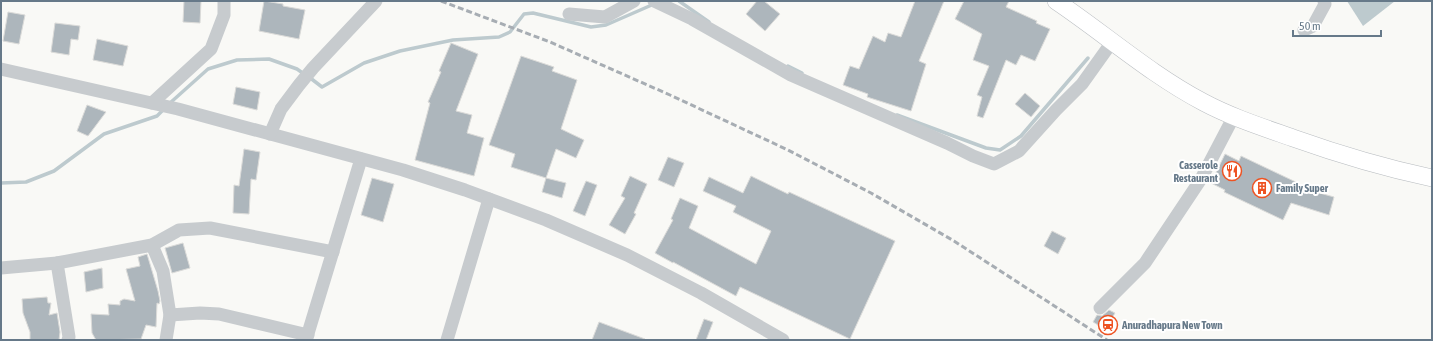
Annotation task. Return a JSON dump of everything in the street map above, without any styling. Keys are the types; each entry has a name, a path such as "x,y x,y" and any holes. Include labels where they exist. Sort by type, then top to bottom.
{"main road":[{"path":"1064,3 1107,39 1203,102 1234,116 1322,148 1372,164 1432,178"}],"street":[{"path":"157,104 211,49 224,15 224,1"},
{"path":"270,134 281,108 299,85 376,1"},
{"path":"569,14 605,17 634,1"},
{"path":"1304,30 1313,26 1325,4 1324,1"},
{"path":"657,2 692,19 791,75 994,164 1019,151 1082,84 1107,39"},
{"path":"1,69 178,109 403,170 546,220 627,255 701,293 783,340"},
{"path":"1100,308 1145,263 1202,179 1234,116"},
{"path":"170,315 200,313 219,314 307,337 361,158"},
{"path":"447,340 489,200"},
{"path":"1,268 57,263 152,245 179,230 210,228 333,252"},
{"path":"152,245 163,271 170,315 166,340"},
{"path":"57,263 69,337 68,340"}],"shaded area":[{"path":"1347,1 1395,1 1363,26"}],"building":[{"path":"184,1 201,1 200,23 183,22"},
{"path":"264,1 305,10 299,39 259,31"},
{"path":"757,1 764,1 780,14 765,31 746,14"},
{"path":"915,1 944,1 919,61 926,64 911,111 867,97 868,94 843,85 850,66 859,69 873,36 885,42 888,33 901,37"},
{"path":"964,1 1009,1 1006,7 1037,21 1036,23 1050,29 1035,61 1021,55 1016,65 1006,60 983,118 977,116 982,97 977,95 989,66 973,60 982,34 955,19"},
{"path":"8,12 25,15 19,44 3,41"},
{"path":"55,23 80,26 78,40 71,39 69,55 51,52"},
{"path":"97,39 128,46 123,66 93,60"},
{"path":"451,43 478,54 456,111 472,115 467,133 484,138 474,176 415,160 430,103 428,102 441,72 439,71"},
{"path":"521,56 554,67 552,71 577,80 561,129 584,140 576,158 556,149 546,178 511,167 515,154 489,145"},
{"path":"236,87 260,92 257,110 233,104"},
{"path":"1025,93 1040,106 1031,117 1015,104"},
{"path":"87,105 106,112 88,136 77,131"},
{"path":"244,149 260,152 256,180 251,179 249,214 233,213 234,185 239,186"},
{"name":"Family Super","path":"1225,154 1239,161 1241,156 1300,184 1298,187 1334,197 1329,215 1291,203 1283,220 1224,192 1225,190 1211,183"},
{"path":"668,157 684,163 674,187 658,180"},
{"path":"630,176 647,184 634,213 636,214 625,234 609,225 625,198 621,196"},
{"path":"751,176 895,241 850,339 740,287 736,296 655,253 673,220 671,219 680,198 698,206 689,228 756,264 771,231 733,212 736,206 703,191 709,177 743,193"},
{"path":"372,178 394,184 383,222 361,215"},
{"path":"546,178 566,183 562,198 542,192"},
{"path":"586,181 597,185 585,216 573,211"},
{"path":"1052,231 1066,238 1058,254 1044,246"},
{"path":"183,243 190,268 172,273 165,248"},
{"path":"147,254 160,301 159,304 157,303 156,327 146,325 141,339 96,340 92,333 91,314 109,315 108,304 120,305 120,301 124,299 135,301 126,269 140,266 138,257"},
{"path":"102,268 103,288 86,292 84,272"},
{"path":"47,297 48,303 51,303 49,315 57,313 60,332 59,340 30,340 30,332 23,313 22,299"},
{"path":"1109,310 1115,313 1112,318 1116,321 1110,332 1093,322 1097,315 1102,316"},
{"path":"704,319 713,322 706,340 696,340"},
{"path":"599,322 645,339 645,340 592,340"}],"waterway":[{"path":"679,1 709,22"},
{"path":"309,77 322,87 364,63 400,51 453,40 499,37 510,32 524,14 533,13 591,27 606,25 654,4"},
{"path":"897,115 986,148 1000,150 1021,136 1088,58"},
{"path":"170,103 208,69 237,60 269,59 297,69 304,74"},
{"path":"788,66 802,73"},
{"path":"1,183 26,182 54,171 104,134 157,116 164,109"}],"railway":[{"path":"441,1 550,42 670,95 788,150 871,193 954,241 1107,340"}],"place":[{"name":"Casserole Restaurant","path":"1232,171"},
{"name":"Family Super","path":"1262,188"},
{"name":"Anuradhapura New Town","path":"1108,325"}]}
